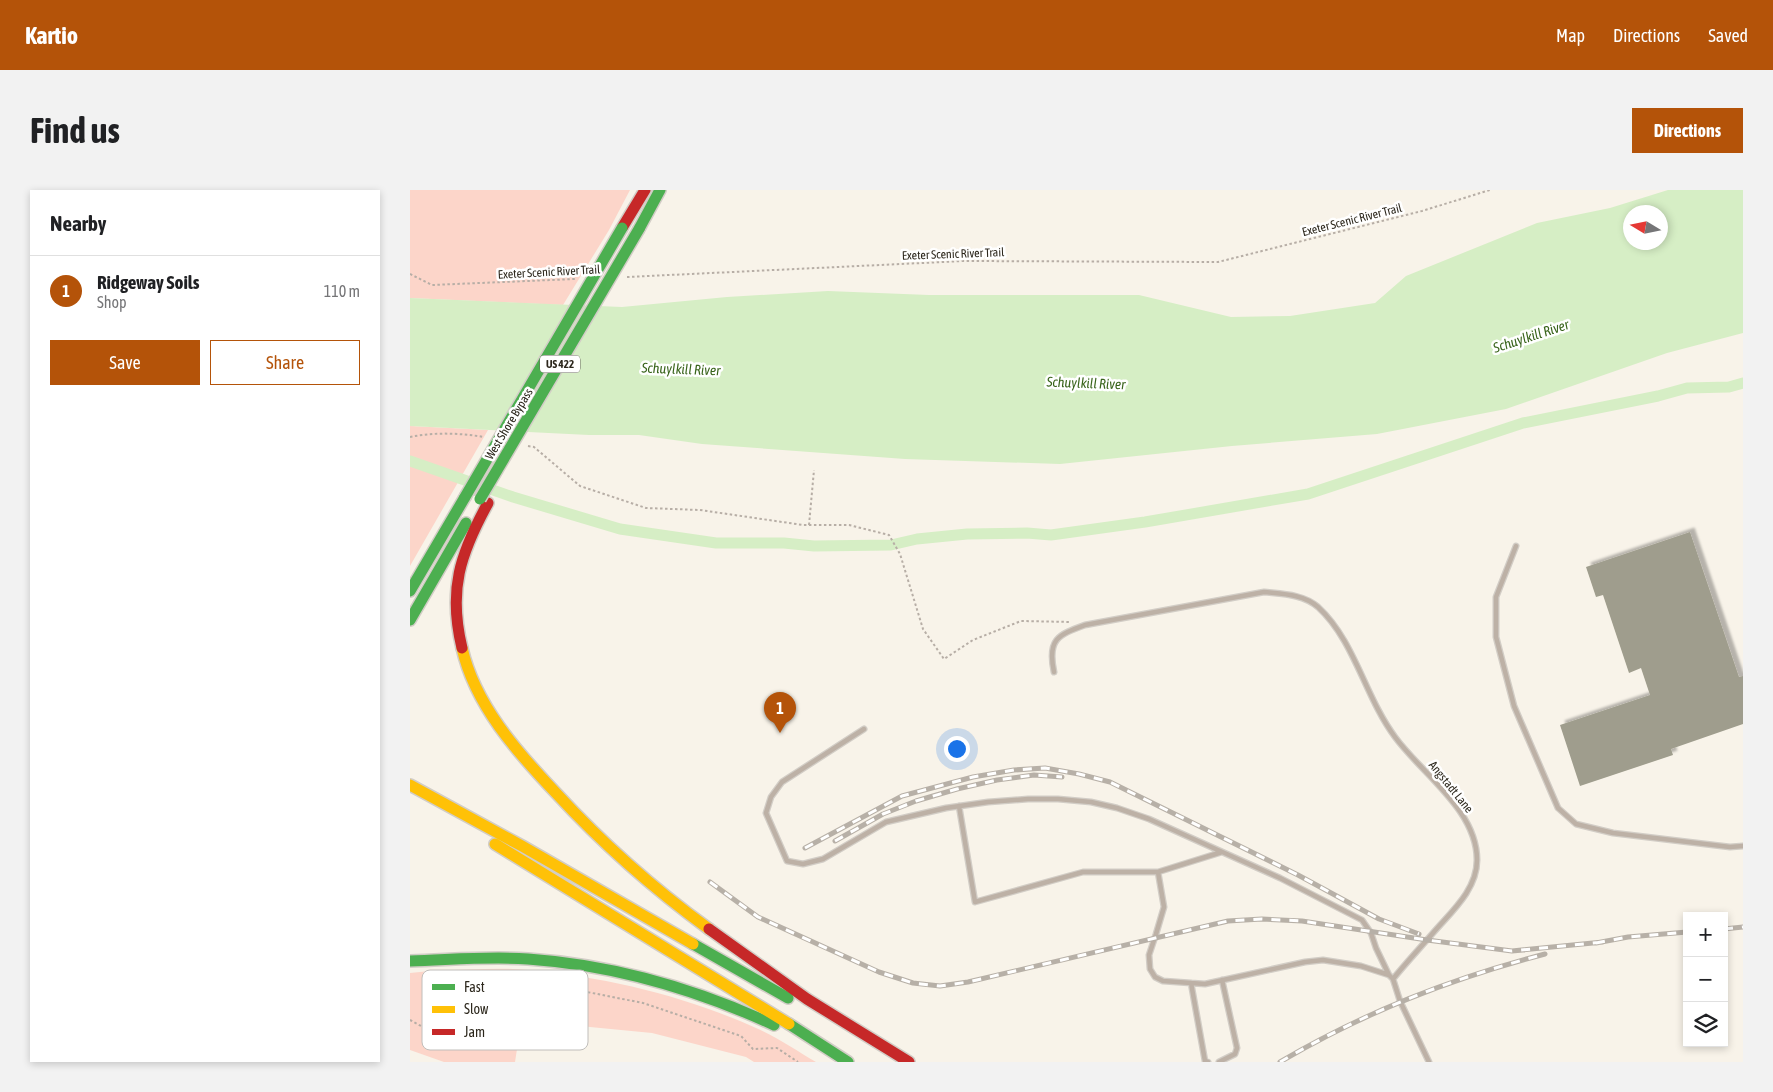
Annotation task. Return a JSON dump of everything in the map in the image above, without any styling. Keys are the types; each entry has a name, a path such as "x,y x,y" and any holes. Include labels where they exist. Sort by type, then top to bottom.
{"highway":[{"name":"West Shore Bypass","path":"410,591 645,190"},
{"name":"West Shore Bypass","path":"410,620 484,501 537,403 660,190"},
{"path":"484,501 464,556 457,586 456,618 460,645 470,674 482,698 508,739 545,783 589,829 683,909 807,1000 908,1062"},
{"path":"410,785 522,846 810,1010 908,1062"},
{"path":"410,795 478,833 785,1021 848,1062"},
{"path":"410,961 528,959 565,962 632,975 664,983 721,1002 789,1033 842,1062"}],"lane":[{"path":"1516,546 1496,597 1496,637 1514,706 1558,808 1576,824 1613,833 1730,847 1743,846"},
{"name":"Angstadt Lane","path":"1054,672 1051,660 1055,640 1066,632 1085,625 1264,592 1288,594 1305,599 1316,606 1329,618 1347,646 1372,699 1395,737 1442,789 1469,825 1476,846 1477,862 1472,883 1463,899 1391,977"},
{"path":"864,729 782,782 771,797 766,813 787,861 803,864 823,859 886,822 959,806 1028,799 1058,799 1091,802 1117,808 1149,819 1280,878 1362,920 1371,933 1376,948 1429,1062"},
{"path":"959,806 975,902 1083,872 1158,872 1222,852"},
{"path":"1158,872 1164,906 1149,955 1150,969 1155,977 1163,981 1205,984 1304,962 1323,960 1361,966 1391,977"},
{"path":"1220,1062 1235,1054 1237,1048 1222,980"},
{"path":"1191,983 1206,1061 1208,1062"}],"path":[{"name":"Exeter Scenic River Trail","path":"627,277 964,261 1218,262 1422,211 1490,190"},
{"name":"Exeter Scenic River Trail","path":"410,274 432,285 577,279"},
{"path":"410,438 426,434 472,435 490,438"},
{"path":"525,445 534,447 580,486 646,508 700,510 809,524 849,525 889,535 900,554 922,629 944,659 973,640 1021,621 1079,622"},
{"path":"809,524 814,470"},
{"path":"588,992 643,1003 741,1036 753,1049 778,1048 798,1062"},
{"path":"410,1020 422,1026"}],"shaded area":[{"path":"410,190 630,190 609,230 563,305 410,298"},
{"path":"410,426 488,430 410,566"},
{"path":"495,969 528,970 440,970"},
{"path":"422,972 422,1050 517,1050 515,1062 444,1062 410,1050 410,973"},
{"path":"588,978 645,990 701,1006 756,1028 816,1062 754,1062 746,1057 652,1033 588,1027"}],"water":[{"name":"Schuylkill River","path":"1668,190 1743,190 1743,333 1667,353 1506,409 1377,434 1232,446 1060,464 905,459 702,444 639,435 589,435 410,426 410,298 622,307 727,297 828,291 929,295 1139,295 1231,317 1290,316 1375,303 1406,276 1537,223 1610,208"}],"building":[{"path":"1690,532 1739,677 1743,676 1743,724 1671,749 1673,755 1580,786 1560,725 1650,695 1641,668 1629,673 1603,595 1596,597 1586,567"}],"waterway":[{"path":"410,461 513,497 620,529 716,543 784,543 814,546 891,545 917,539 967,534 1027,533 1051,535 1145,522 1308,494 1523,423 1658,396 1687,388 1729,387 1743,383"}],"railway":[{"path":"805,848 902,796 973,777 1014,770 1045,768 1110,782 1298,875 1379,919 1419,934"},
{"path":"835,841 883,814 916,801 957,789 997,780 1034,775 1062,777"},
{"path":"710,882 758,917 879,972 913,983 940,986 968,982 1228,921 1262,919 1302,921 1512,951 1603,942"},
{"path":"1728,929 1743,927"},
{"path":"1596,943 1628,937 1683,932"},
{"path":"1280,1062 1376,1012 1475,974 1545,954"}],"traffic: fast":[{"path":"639,229 660,190"},
{"path":"465,497 622,228"},
{"path":"480,499 639,229"},
{"path":"410,591 465,497"},
{"path":"410,620 466,523"},
{"path":"693,944 788,998"},
{"path":"410,961 513,958 592,967 623,973 685,990 715,1000 774,1025"},
{"path":"789,1024 848,1062"}],"traffic: slow":[{"path":"462,648 468,669 487,708 527,761 574,812 610,847 668,898 709,929"},
{"path":"410,785 522,846 693,944"},
{"path":"495,844 789,1024"}],"traffic: jam":[{"path":"622,228 645,190"},
{"path":"462,648 456,608 459,573 470,539 488,503"},
{"path":"709,929 807,999 909,1062"}],"place":[{"name":"Ridgeway Soils","path":"780,733"}]}
